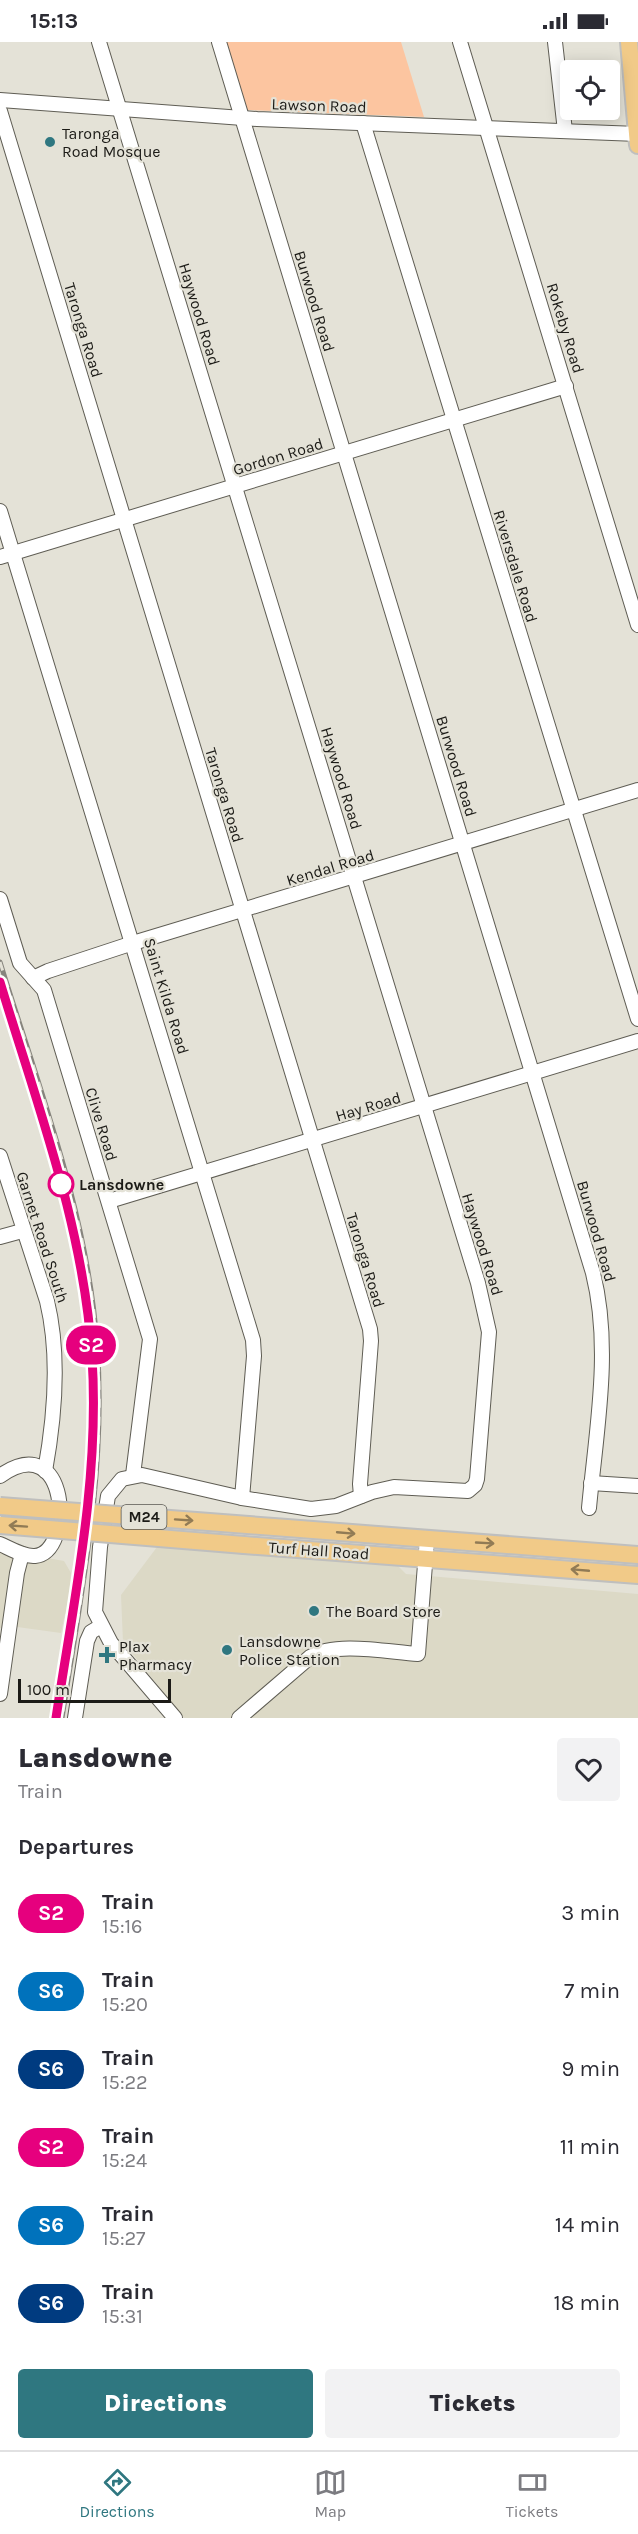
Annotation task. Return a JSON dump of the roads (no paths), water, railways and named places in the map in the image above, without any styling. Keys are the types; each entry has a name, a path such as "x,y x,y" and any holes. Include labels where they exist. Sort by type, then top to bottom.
{"main road":[{"path":"629,42 637,138"},
{"name":"Turf Hall Road","path":"0,1506 638,1555"},
{"name":"Turf Hall Road","path":"0,1525 638,1575"}],"street":[{"name":"Haywood Road","path":"99,42 355,877 478,1284 489,1332 476,1483 466,1492 394,1487 362,1496"},
{"name":"Burwood Road","path":"219,42 593,1273 600,1305 603,1349 589,1508"},
{"name":"Rokeby Road","path":"460,42 638,625"},
{"path":"555,42 565,131"},
{"name":"Lawson Road","path":"0,100 241,118 565,131 637,138"},
{"name":"Taronga Road","path":"0,111 370,1333 360,1484 362,1496"},
{"name":"Riversdale Road","path":"363,123 638,1019"},
{"name":"Gordon Road","path":"7,556 566,386"},
{"name":"Saint Kilda Road","path":"0,511 7,556 133,943 254,1346 242,1498"},
{"name":"Kendal Road","path":"33,978 48,970 133,943 638,790"},
{"name":"Clive Road","path":"0,899 20,963 44,990 151,1343 133,1462 134,1475"},
{"name":"Hay Road","path":"108,1202 638,1041"},
{"name":"Garnet Road South","path":"0,1156 22,1231 47,1301 54,1351 54,1389 45,1471"},
{"path":"0,1237 22,1231"},
{"path":"0,1476 24,1466 38,1467 45,1471 56,1484 60,1497 54,1540 51,1548 45,1553 36,1556 22,1554 0,1544"},
{"path":"174,1718 111,1643 101,1626 94,1606 110,1492 118,1483 134,1475 161,1478 242,1498 311,1509 336,1506 362,1496"},
{"path":"591,1483 638,1486"},
{"path":"239,1718 310,1658 323,1650 337,1648 418,1654 427,1539"},
{"path":"0,1694 22,1554"},
{"path":"75,1718 87,1641 92,1632 101,1626"}],"railway":[{"path":"0,962 45,1103 72,1198 92,1295 97,1344 99,1391 95,1485 84,1578 62,1718"}],"train":[{"name":"S2","path":"0,982 74,1230 87,1303 92,1356 94,1400 91,1473 56,1718"}],"place":[{"name":"Taronga Road Mosque","path":"50,142"},
{"name":"Lansdowne","path":"61,1184"},
{"name":"The Board Store","path":"314,1611"},
{"name":"Lansdowne Police Station","path":"227,1650"},
{"name":"Plax Pharmacy","path":"107,1655"}]}
